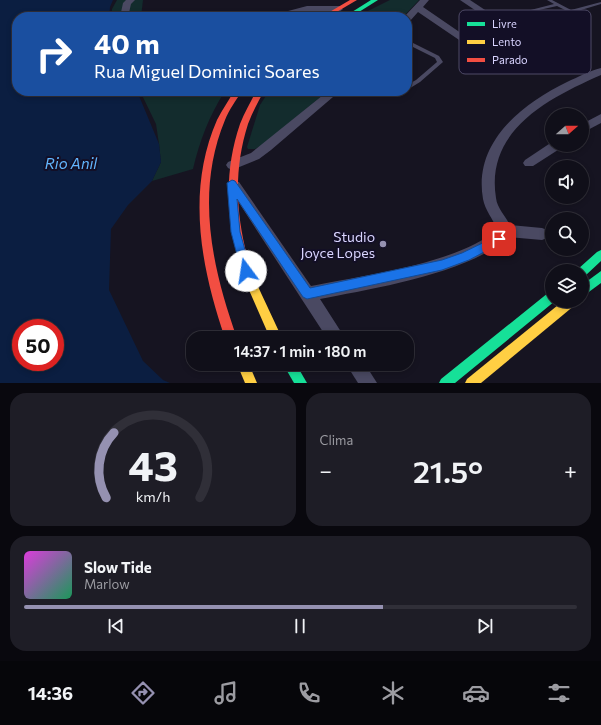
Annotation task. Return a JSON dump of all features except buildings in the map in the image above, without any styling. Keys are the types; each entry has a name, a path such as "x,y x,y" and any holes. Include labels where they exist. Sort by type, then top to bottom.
{"main road":[{"path":"333,12 354,0"},
{"path":"355,12 375,0"},
{"path":"229,331 220,311 208,268 203,225 203,192 207,162 217,129 229,103 234,96"},
{"path":"257,96 249,109 239,134 232,165 232,183 236,232 246,271 273,331"},
{"path":"589,266 601,255"},
{"path":"589,286 600,277"},
{"path":"445,383 545,303"},
{"path":"471,383 562,308"},
{"path":"246,371 251,383"},
{"path":"293,371 301,383"}],"street":[{"path":"125,12 127,3 131,0"},
{"path":"412,14 425,0"},
{"path":"464,0 479,10"},
{"path":"418,8 459,36"},
{"path":"295,12 307,9 339,9"},
{"path":"505,231 489,199 489,165 496,146 524,113 556,92 601,71"},
{"path":"232,165 255,156 329,96"},
{"path":"589,125 601,118"},
{"path":"529,163 546,152"},
{"path":"232,183 332,331"},
{"path":"505,231 542,234"},
{"path":"307,294 442,265 465,257 499,239 505,231"},
{"path":"360,371 368,383"}],"lane":[{"path":"549,0 567,10"},
{"path":"578,10 601,3"},
{"path":"537,10 557,5"},
{"path":"412,44 437,57 440,62 412,85"}],"green space":[{"path":"117,0 143,0 142,12 112,12"},
{"path":"390,0 419,0 408,12 366,12"},
{"path":"142,96 222,96 206,128 193,169 152,181 161,162 156,124"},
{"path":"266,96 322,96 262,145 255,149 248,149 247,147 260,105"}],"water":[{"name":"Rio Anil","path":"0,0 113,0 110,12 12,12 12,96 139,96 159,144 161,162 152,181 128,205 111,229 109,290 143,361 163,380 170,383 0,383"}],"traffic: fast":[{"path":"355,12 375,0"},
{"path":"589,266 601,255"},
{"path":"589,286 601,276"},
{"path":"445,383 545,303"},
{"path":"293,371 301,383"}],"traffic: slow":[{"path":"250,281 273,331"},
{"path":"471,383 562,308"},
{"path":"246,371 251,383"}],"traffic: jam":[{"path":"333,12 354,0"},
{"path":"229,331 214,285 208,257 204,202 206,175 211,147 221,120 235,96"},
{"path":"250,281 238,242 233,203 233,183 235,163 244,124 257,96"}],"place":[{"name":"Studio Joyce Lopes","path":"383,244"}],"route":[{"path":"246,271 236,232 232,206 232,183 307,294 442,265 465,257 499,239"}]}
